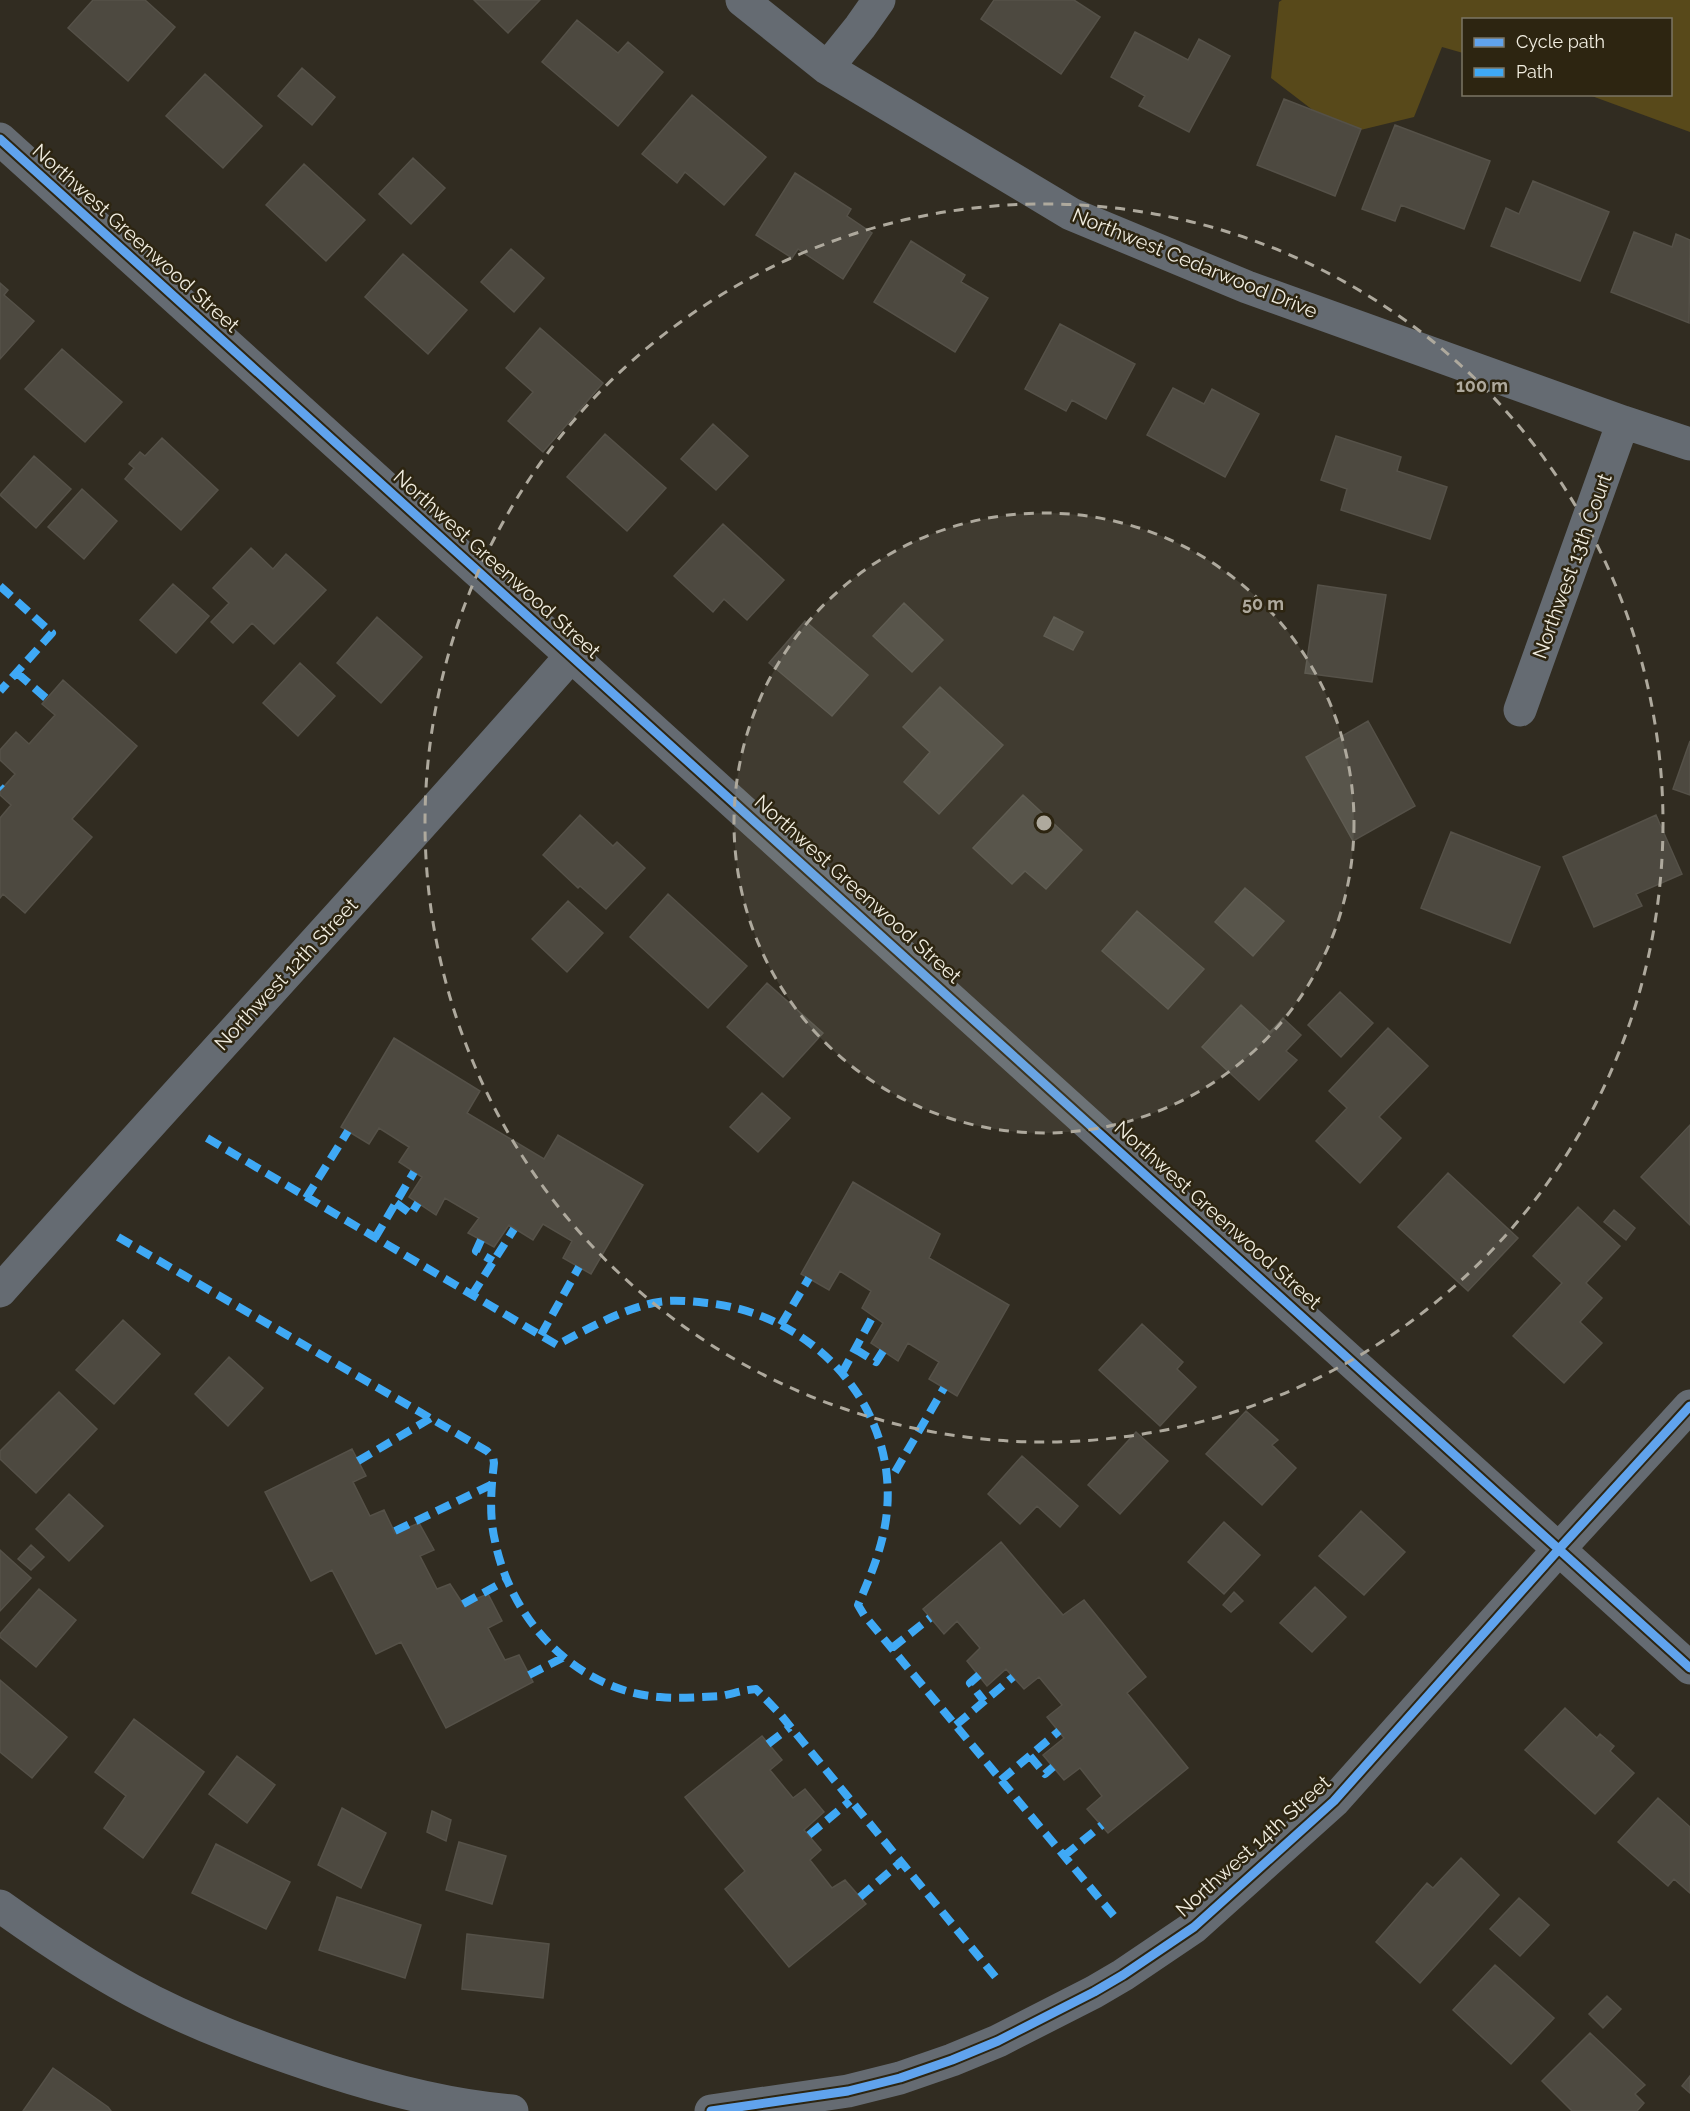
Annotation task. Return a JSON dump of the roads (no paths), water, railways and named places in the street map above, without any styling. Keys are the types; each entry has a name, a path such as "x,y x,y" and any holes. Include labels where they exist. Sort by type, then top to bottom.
{"street":[{"name":"Northwest Cedarwood Drive","path":"742,0 827,68 1071,214 1247,287 1690,444"},
{"path":"827,68 879,0"},
{"name":"Northwest Greenwood Street","path":"0,139 1690,1668"},
{"name":"Northwest 13th Court","path":"1520,710 1623,422"},
{"name":"Northwest 12th Street","path":"0,1291 125,1149 370,884 571,656"},
{"name":"Northwest 14th Street","path":"711,2111 849,2091 900,2078 952,2060 998,2041 1094,1992 1139,1965 1194,1927 1334,1801 1690,1406"},
{"path":"0,1906 54,1944 130,1990 182,2015 278,2054 375,2086 458,2103 512,2111"}]}
